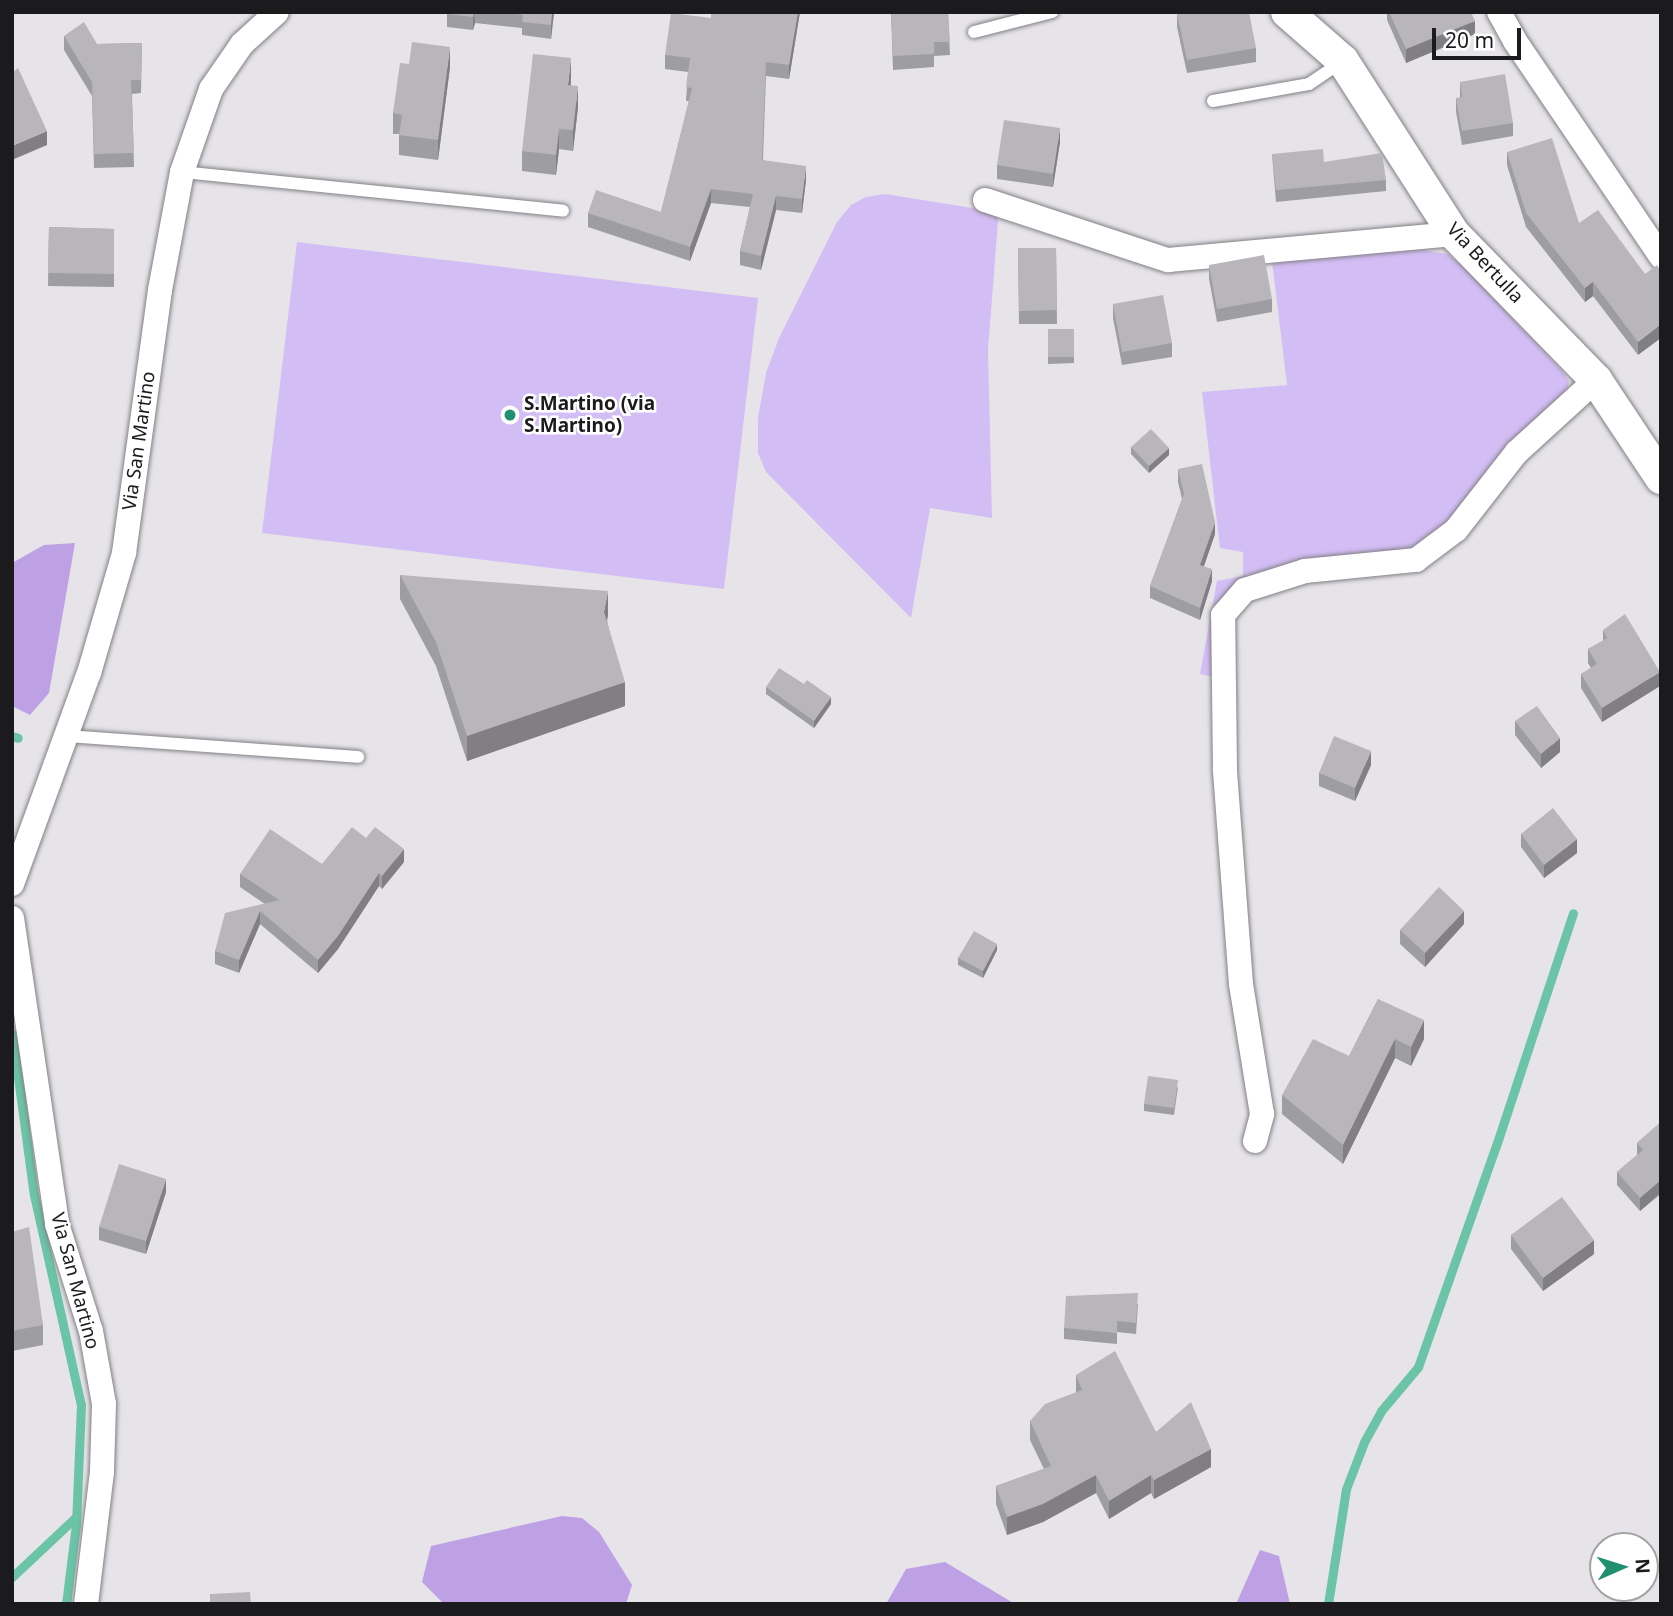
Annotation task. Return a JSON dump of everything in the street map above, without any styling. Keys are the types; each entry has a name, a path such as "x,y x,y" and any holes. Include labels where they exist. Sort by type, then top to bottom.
{"street":[{"name":"Via San Martino","path":"12,884 89,673 124,553 160,290 182,172 211,89 242,44 277,12"},
{"name":"Via Bertulla","path":"1287,12 1343,61 1454,234 1597,380 1661,478"},
{"path":"1499,12 1515,41 1661,257"},
{"path":"985,200 1168,260 1454,234"},
{"path":"1255,1141 1262,1114 1241,984 1225,769 1223,615 1245,590 1305,572 1416,560 1456,530 1517,452 1597,380"},
{"name":"Via San Martino","path":"12,918 57,1224 91,1331 104,1404 102,1472 86,1604"}],"lane":[{"path":"974,32 1052,12"},
{"path":"1213,101 1309,84 1343,61"},
{"path":"182,172 563,211"},
{"path":"66,736 358,757"}],"shaded area":[{"path":"885,194 991,211 997,214 998,221 988,350 992,518 930,508 911,618 766,472 758,453 758,418 766,373 779,338 837,222 851,205 866,197"},
{"name":"S.Martino (via S.Martino)","path":"297,242 758,298 724,589 262,533"},
{"path":"1417,249 1448,254 1465,268 1564,373 1569,382 1567,392 1444,530 1422,549 1238,591 1214,677 1200,674 1217,581 1243,576 1243,552 1220,548 1202,392 1287,385 1272,261"},
{"path":"75,543 49,693 30,715 12,706 12,563 44,545"},
{"path":"562,1516 582,1518 599,1532 632,1585 626,1604 444,1604 422,1582 431,1546"},
{"path":"1260,1550 1279,1556 1290,1604 1236,1604"},
{"path":"945,1562 1015,1604 886,1604 906,1569"}],"building":[{"path":"447,12 474,12 473,17"},
{"path":"502,12 552,12 551,25 522,22 523,15"},
{"path":"712,12 798,12 789,65 766,62 762,160 806,166 802,199 776,196 761,256 740,251 753,194 711,189 690,247 588,213 596,190 661,212 692,88 686,87 690,58 665,55 671,13 711,18"},
{"path":"891,12 948,12 950,42 934,42 934,54 893,56"},
{"path":"1249,12 1256,48 1187,60 1177,14"},
{"path":"1389,12 1471,12 1475,21 1406,49"},
{"path":"84,22 97,44 142,43 141,80 131,80 134,153 94,154 92,82 64,36"},
{"path":"412,42 450,47 438,140 399,135 402,115 393,113 400,63 409,64"},
{"path":"533,54 571,58 568,85 578,86 573,130 559,129 556,155 522,151"},
{"path":"18,68 47,131 12,146 12,73"},
{"path":"1505,74 1513,123 1462,131 1456,98 1462,97 1460,82"},
{"path":"1004,120 1060,128 1053,174 997,165"},
{"path":"1552,138 1579,223 1598,210 1645,274 1657,265 1661,271 1661,324 1638,342 1593,282 1585,288 1526,213 1507,152"},
{"path":"1323,149 1324,162 1382,153 1386,180 1276,190 1272,154"},
{"path":"49,227 114,229 114,274 48,273"},
{"path":"1018,248 1056,248 1057,310 1019,311"},
{"path":"1264,255 1272,299 1217,309 1209,265"},
{"path":"1163,295 1172,343 1122,352 1113,304"},
{"path":"1048,329 1074,329 1074,357 1048,357"},
{"path":"1151,429 1169,448 1149,466 1131,447"},
{"path":"1202,464 1215,522 1200,565 1212,569 1200,608 1150,586 1184,494 1178,469"},
{"path":"400,575 608,591 604,612 625,682 467,736 436,642"},
{"path":"1625,614 1660,672 1602,708 1581,674 1597,664 1588,649 1607,638 1603,630"},
{"path":"779,668 804,684 807,680 831,697 814,721 766,687"},
{"path":"1537,706 1560,738 1541,754 1515,721"},
{"path":"1334,736 1371,751 1355,788 1319,773"},
{"path":"1553,808 1577,839 1544,865 1521,834"},
{"path":"352,827 366,838 375,827 404,849 382,876 379,873 338,936 318,960 260,911 239,960 215,951 225,913 279,900 240,874 270,829 322,864"},
{"path":"1439,887 1464,911 1425,953 1400,930"},
{"path":"974,931 997,944 983,971 958,958"},
{"path":"1378,999 1424,1020 1411,1047 1395,1039 1343,1145 1282,1095 1313,1039 1349,1056"},
{"path":"1148,1076 1178,1080 1174,1108 1144,1104"},
{"path":"1661,1122 1661,1180 1640,1198 1617,1172 1643,1150 1637,1143"},
{"path":"119,1164 166,1179 146,1241 99,1227"},
{"path":"1562,1197 1594,1240 1543,1278 1511,1235"},
{"path":"29,1227 43,1325 12,1331 12,1232"},
{"path":"1138,1293 1136,1323 1117,1321 1117,1333 1064,1328 1066,1296"},
{"path":"1115,1351 1156,1432 1191,1402 1211,1449 1154,1480 1151,1475 1109,1501 1096,1475 1043,1504 1007,1517 996,1486 1051,1466 1030,1421 1045,1404 1082,1390 1076,1375"},
{"path":"250,1592 251,1604 210,1604 210,1594"}],"waterway":[{"path":"12,736 18,738"},
{"path":"1328,1604 1346,1489 1364,1442 1381,1411 1418,1367 1496,1146 1573,913"},
{"path":"12,1033 34,1195 81,1405 76,1524 66,1604"},
{"path":"12,1577 76,1517"}],"place":[{"name":"S.Martino (via S.Martino)","path":"510,415"}]}
